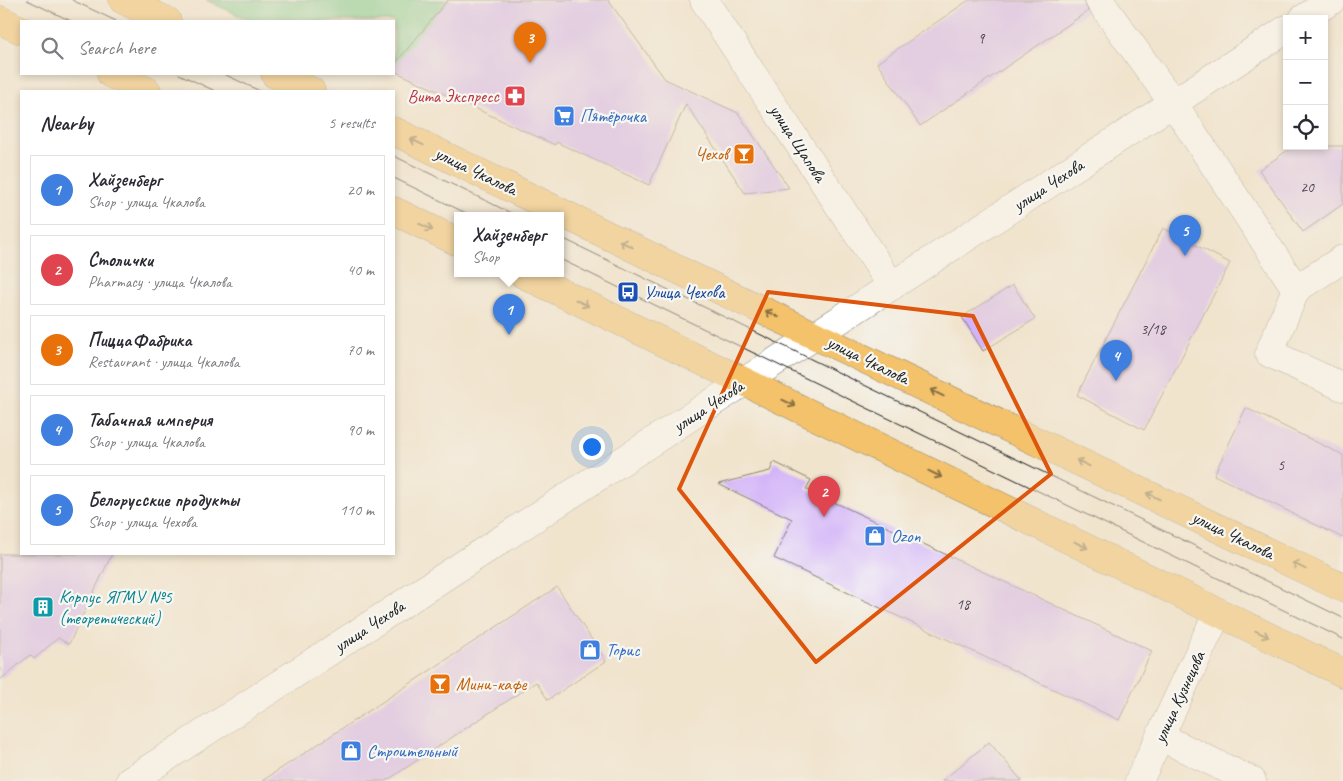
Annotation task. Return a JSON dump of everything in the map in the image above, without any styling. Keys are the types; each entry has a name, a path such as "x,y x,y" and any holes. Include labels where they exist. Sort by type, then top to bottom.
{"main road":[{"path":"123,0 165,20"},
{"path":"0,20 20,30"},
{"path":"113,75 145,90"},
{"path":"277,75 309,90"},
{"name":"улица Чкалова","path":"395,131 562,212"},
{"path":"395,211 454,240"},
{"name":"улица Чкалова","path":"564,213 1343,588"},
{"path":"529,277 1343,673"}],"street":[{"name":"улица Щапова","path":"704,0 892,286"},
{"path":"1099,0 1173,103 1296,289"},
{"path":"1309,15 1332,0"},
{"name":"улица Чехова","path":"130,781 1283,32"},
{"path":"1343,259 1296,289 1269,353 1343,387"},
{"name":"улица Кузнецова","path":"1139,781 1218,612"},
{"path":"1161,737 1252,781"}],"highlighted area":[{"path":"768,292 973,316 1051,474 816,662 679,489"}],"green space":[{"path":"206,0 451,0 427,32 395,64 395,20 249,20"}],"building":[{"path":"448,0 608,0 665,79 738,113 789,188 745,193 686,104 649,185 556,142 555,145 395,71 395,64"},
{"path":"969,0 1084,0 1088,11 920,126 877,63"},
{"path":"1328,146 1343,146 1343,204 1303,232 1259,170 1288,150 1328,150"},
{"path":"1163,228 1230,263 1144,430 1077,395"},
{"path":"1013,285 1035,319 983,351 962,317"},
{"path":"1246,408 1343,455 1343,538 1214,475"},
{"path":"774,462 811,480 806,489 1152,651 1119,720 774,558 792,519 718,484 770,471"},
{"name":"Корпус ЯГМУ №5 (теоретический)","path":"0,554 112,555 69,644 58,638 34,659 30,655 0,680"},
{"path":"557,587 606,661 548,700 536,682 386,781 262,781"},
{"path":"989,742 1022,781 942,781"}],"tram line":[{"path":"27,0 69,20"},
{"path":"72,0 114,20"},
{"path":"181,75 213,90"},
{"path":"226,75 258,90"},
{"path":"395,156 509,212"},
{"path":"395,178 464,212"},
{"path":"564,239 1343,618"},
{"path":"564,261 1343,639"}],"place":[{"name":"ПиццаФабрика","path":"530,63"},
{"name":"Вита Экспресс","path":"515,96"},
{"name":"Пятёрочка","path":"564,116"},
{"name":"Чехов","path":"744,154"},
{"name":"Белорусские продукты","path":"1185,256"},
{"name":"Улица Чехова","path":"628,292"},
{"name":"Хайзенберг","path":"509,335"},
{"name":"Табачная империя","path":"1116,381"},
{"name":"Столички","path":"824,517"},
{"name":"Ozon","path":"875,536"},
{"name":"Корпус ЯГМУ №5 (теоретический)","path":"43,607"},
{"name":"Торис","path":"590,650"},
{"name":"Мини-кафе","path":"440,684"},
{"name":"Строительный","path":"351,751"}]}
